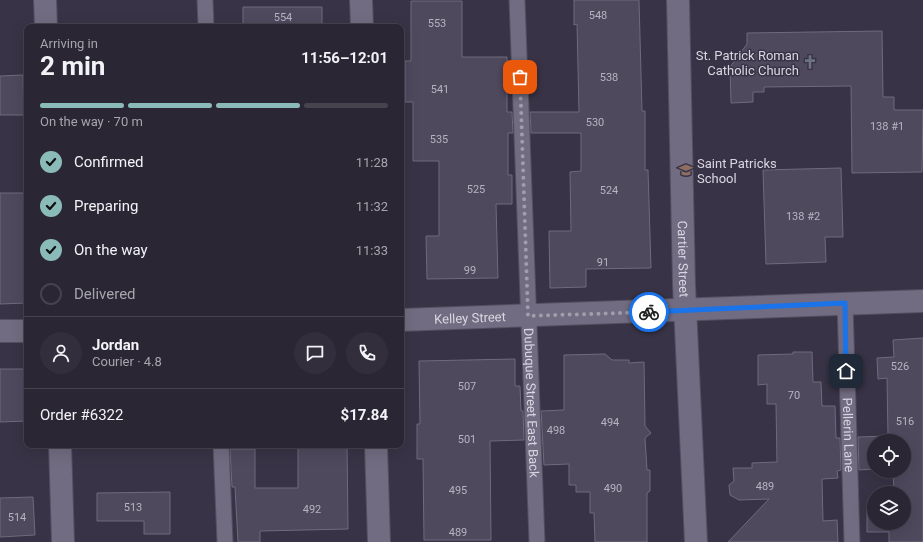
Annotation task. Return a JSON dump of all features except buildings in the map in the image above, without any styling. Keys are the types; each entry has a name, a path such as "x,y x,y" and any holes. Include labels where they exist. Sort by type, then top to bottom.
{"street":[{"path":"45,0 46,24"},
{"path":"361,0 362,24"},
{"name":"Cartier Street","path":"678,0 686,311 696,542"},
{"name":"Kelley Street","path":"404,320 686,311 845,303 923,301"},
{"path":"0,331 24,331"},
{"path":"60,448 63,542"},
{"path":"376,448 379,542"}],"lane":[{"path":"205,0 206,24"},
{"name":"Dubuque Street East Back","path":"517,0 537,542"},
{"name":"Pellerin Lane","path":"845,303 852,542"},
{"path":"221,448 224,542"}],"way so far":[{"path":"520,77 528,316 649,312"}],"place":[{"name":"St. Patrick Roman Catholic Church","path":"810,62"},
{"name":"Saint Patricks School","path":"686,170"}],"route":[{"path":"649,312 845,303 846,371"}]}
